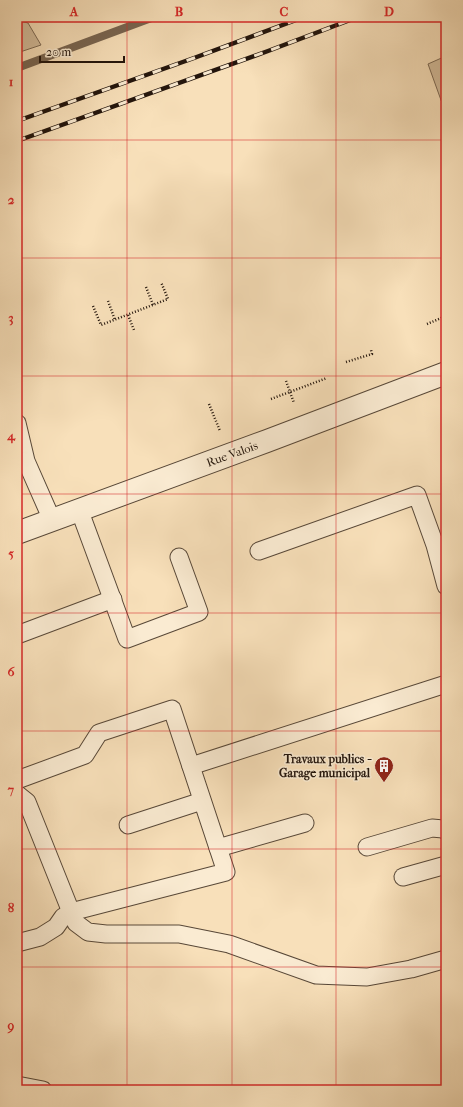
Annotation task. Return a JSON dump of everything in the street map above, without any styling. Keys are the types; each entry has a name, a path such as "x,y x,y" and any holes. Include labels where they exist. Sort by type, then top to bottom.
{"street":[{"name":"Rue Valois","path":"17,532 267,441 446,373"}],"lane":[{"path":"17,423 26,460 52,520"},
{"path":"260,551 417,495 435,545 446,586"},
{"path":"79,509 127,639 199,612 179,557"},
{"path":"17,635 113,599"},
{"path":"191,766 446,684"},
{"path":"17,780 85,755 99,733 172,709 226,872 71,912 62,917 56,927 40,937 17,943"},
{"path":"17,794 27,802 76,923 88,932 106,934 179,934 229,944 316,974 366,977 410,969 446,959"},
{"path":"128,825 202,801"},
{"path":"218,848 305,823"},
{"path":"368,847 432,828 443,829 446,831"},
{"path":"404,876 446,865"},
{"path":"17,1085 43,1090"}],"path":[{"path":"93,306 101,325 168,299 161,282"},
{"path":"146,287 153,305"},
{"path":"108,301 115,320"},
{"path":"128,315 134,330"},
{"path":"427,324 446,316"},
{"path":"346,362 372,354 371,350"},
{"path":"270,399 327,378"},
{"path":"286,381 290,392"},
{"path":"209,404 220,432"}],"shaded area":[{"path":"17,20 28,23 41,45 17,53"},
{"path":"446,56 446,114 428,64"}],"waterway":[{"path":"17,68 154,17"}],"railway":[{"path":"17,121 304,17"},
{"path":"17,141 358,17"}],"place":[{"name":"Travaux publics - Garage municipal","path":"384,783"}]}
